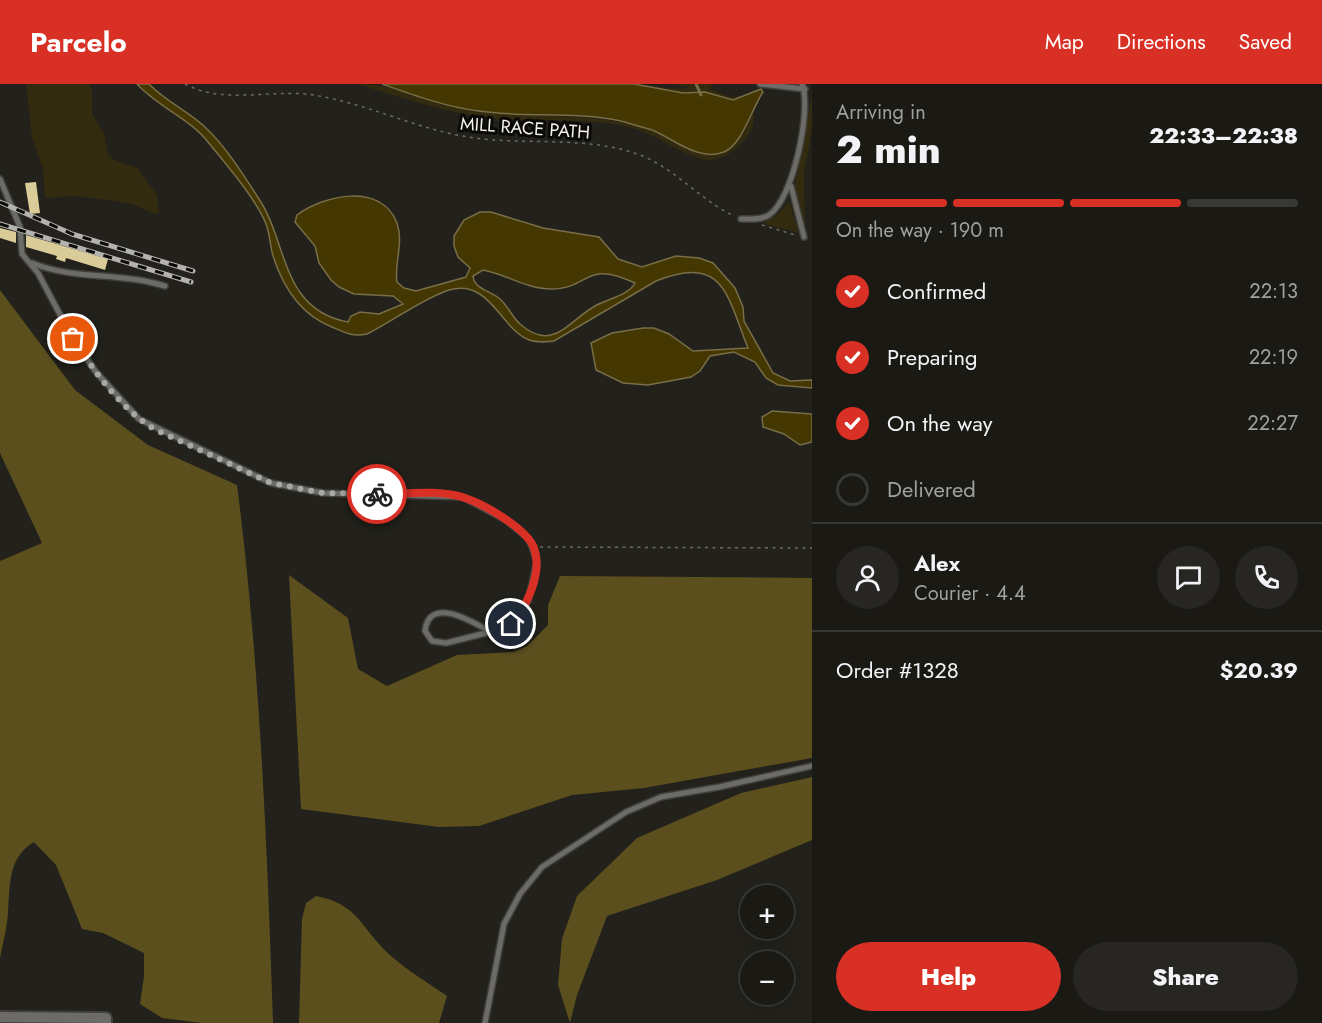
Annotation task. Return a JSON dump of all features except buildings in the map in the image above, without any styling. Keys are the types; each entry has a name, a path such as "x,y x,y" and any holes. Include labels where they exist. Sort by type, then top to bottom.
{"street":[{"path":"0,1017 106,1020"}],"lane":[{"path":"741,219 757,219 770,214 780,204 791,186 807,116 804,86 760,84"},
{"path":"0,179 20,227 20,249 35,268 73,339 96,372 139,419 154,429 271,483 323,493 464,497 506,520 534,547 537,561 528,601 511,624 502,629 438,643 427,637 425,631 426,625 434,616 450,612 489,631"},
{"path":"791,186 804,237"},
{"path":"26,259 55,270 122,276 165,286"},
{"path":"485,1023 504,924 520,894 542,867 626,812 661,797 719,787 812,766"}],"path":[{"name":"MILL RACE PATH","path":"185,84 200,91 219,94 316,95 421,127 476,139 619,149 666,167 713,204 741,219 804,237"},
{"path":"534,547 812,548"}],"shaded area":[{"path":"26,84 89,84 92,91 92,114 104,133 108,154 114,160 138,168 157,195 159,212 155,214 134,205 75,196 45,198 43,169 32,137"},
{"path":"137,84 149,84 200,123 221,144 259,199 298,289 310,304 326,315 348,322 351,316 360,312 379,314 403,304 393,296 354,294 339,287 331,280 319,263 315,246 295,222 297,215 308,208 336,198 351,196 365,197 389,210 399,230 397,282 404,288 416,291 466,277 470,268 458,257 454,246 454,236 464,220 480,212 491,212 543,228 599,237 618,259 642,267 676,256 699,258 713,263 735,288 743,307 744,321 773,373 790,381 812,380 812,388 778,385 766,378 755,362 734,352 710,356 700,371 691,377 648,385 623,383 596,370 591,343 612,333 643,328 654,328 669,334 693,351 748,348 728,297 720,284 709,276 696,272 656,281 554,341 537,342 527,339 509,325 484,297 463,288 449,290 429,299 367,334 353,335 332,327 311,315 288,289 273,256 262,214 208,142 183,119","holes":["483,270 525,284 551,289 574,285 596,274 618,276 635,283 628,291 585,312 560,332 542,336 520,324 500,299 476,284 473,276"]},
{"path":"359,84 405,91 449,105 479,111 626,123 656,132 694,151 713,155 723,153 734,145 742,134 752,109 754,117 753,126 743,142 728,154 712,160 683,152 632,128 599,123 482,117 429,106"},
{"path":"382,84 634,84 683,93 705,92 733,100 761,89 763,92 736,142 724,152 705,154 687,148 652,130 621,121 586,116 496,113 454,107"},
{"path":"634,84 678,89 689,87 674,84 713,84 709,89 730,97 743,96 738,100 727,100 705,92 683,93"},
{"path":"812,95 812,130 804,173 805,228 796,199 795,185"},
{"path":"789,202 799,233 763,224 779,213"},
{"path":"0,290 75,390 148,445 237,485 257,686 273,1023 202,1023 162,1018 140,1004 144,953 103,933 82,929 56,865 34,842 19,855 12,873 7,924 0,958 0,561 42,543 0,453"},
{"path":"772,411 812,414 812,442 800,445 784,434 763,427 762,417"},
{"path":"289,575 348,618 358,669 387,686 457,655 514,652 527,646 548,625 548,605 560,576 812,578 812,758 644,788 572,795 479,826 439,827 301,809"},
{"path":"812,777 812,840 717,880 607,916 577,995 570,1023 558,985 562,939 577,896 637,838 741,793"},
{"path":"316,896 342,905 351,911 390,955 447,996 439,1023 299,1023 302,919 306,903"}],"waterway":[{"path":"696,84 701,95"}],"railway":[{"path":"0,202 72,234 193,271"},
{"path":"0,224 191,282"}],"way so far":[{"path":"73,339 117,397 139,419 154,429 271,483 323,493 377,494"}],"route":[{"path":"377,494 464,497 506,520 529,540 534,547 537,561 528,601 511,624"}]}
